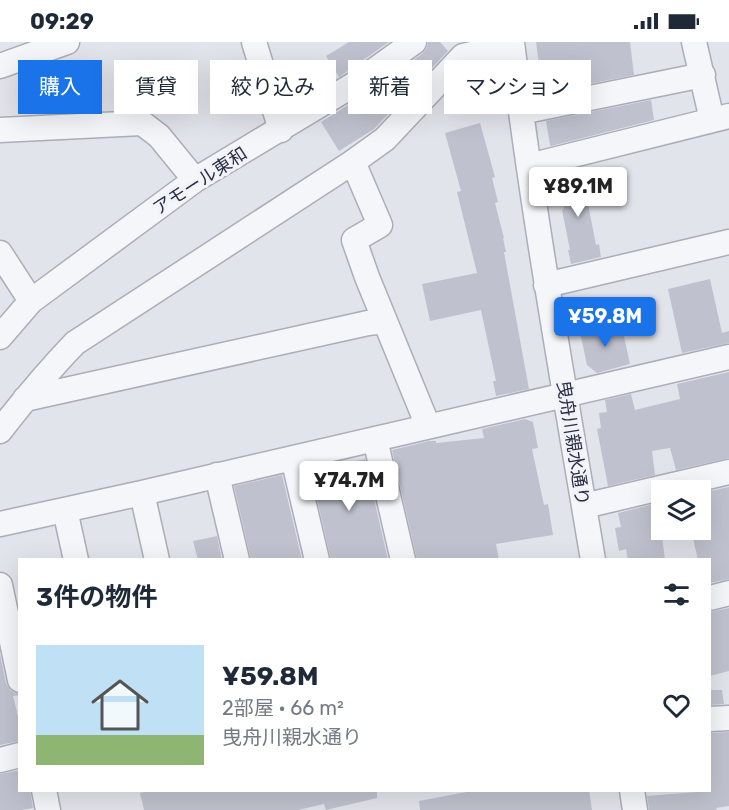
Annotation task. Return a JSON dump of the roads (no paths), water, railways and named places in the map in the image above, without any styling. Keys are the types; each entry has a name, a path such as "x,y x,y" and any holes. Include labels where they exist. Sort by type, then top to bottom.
{"street":[{"path":"0,66 67,42"},
{"path":"254,42 281,130"},
{"name":"アモール東和","path":"0,338 31,301 195,180 358,82 414,42"},
{"path":"529,166 721,118 703,75 701,44"},
{"path":"0,431 75,343 353,162 384,139 463,56 512,45"},
{"name":"曳舟川親水通り","path":"512,45 514,60"},
{"path":"591,98 703,75"},
{"name":"曳舟川親水通り","path":"521,114 546,285 593,558"},
{"path":"0,116 0,130 142,123 159,136 195,180"},
{"path":"353,162 380,225 354,240 384,321 428,426"},
{"path":"546,285 729,242"},
{"path":"0,253 31,301"},
{"path":"25,399 384,321"},
{"path":"0,524 729,357"},
{"path":"375,439 403,558"},
{"path":"293,458 317,558"},
{"path":"584,506 729,472"},
{"path":"217,475 237,558"},
{"path":"142,493 157,558"},
{"path":"65,510 76,558"},
{"path":"0,585 18,670"},
{"path":"711,598 729,593"},
{"path":"711,719 729,718"},
{"path":"0,760 18,756"},
{"path":"44,792 48,810"},
{"path":"632,792 636,810"}]}
